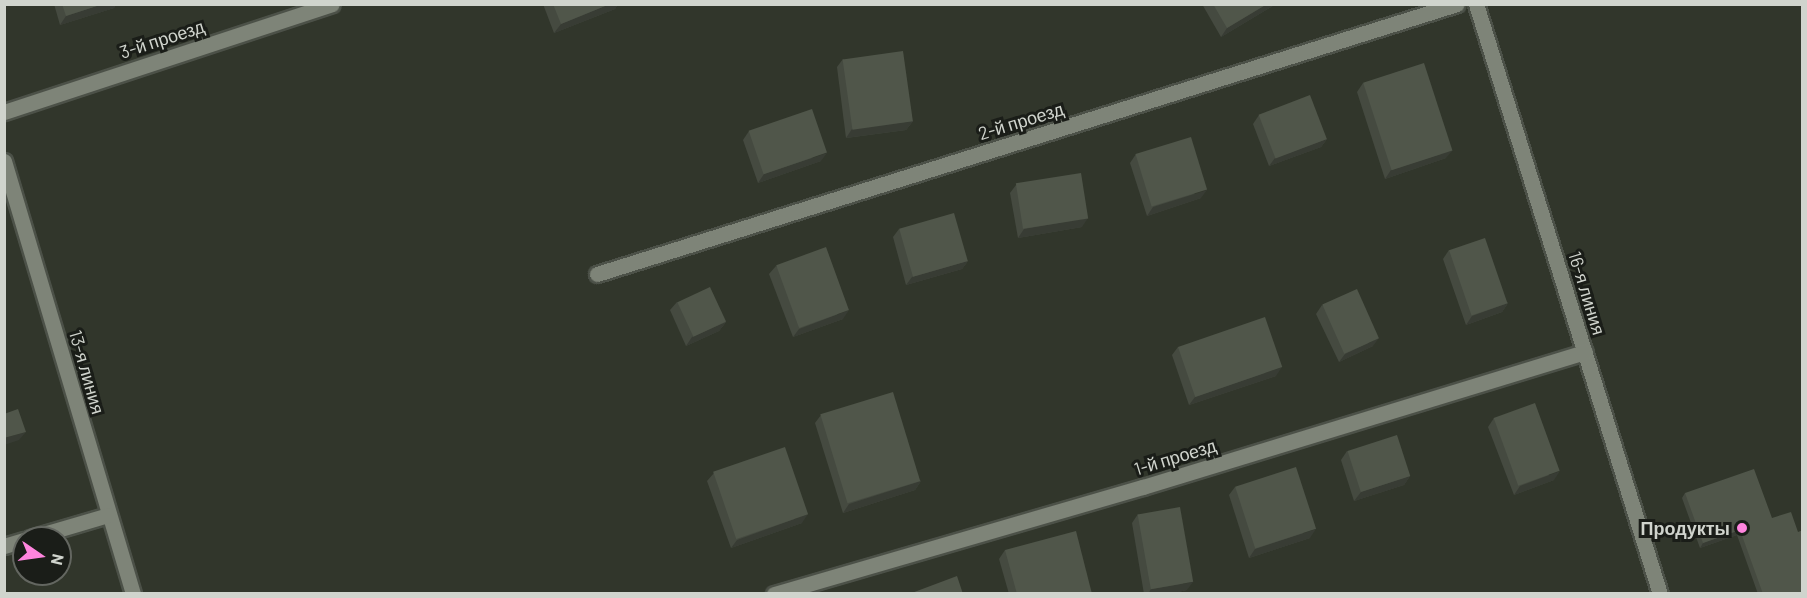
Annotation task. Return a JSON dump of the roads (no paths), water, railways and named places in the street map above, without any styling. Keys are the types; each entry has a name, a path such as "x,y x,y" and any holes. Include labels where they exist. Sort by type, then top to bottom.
{"street":[{"name":"3-й проезд","path":"4,111 332,4"},
{"name":"2-й проезд","path":"597,274 1457,4"},
{"name":"16-я линия","path":"1476,4 1660,594"},
{"name":"13-я линия","path":"4,161 133,594"},
{"name":"1-й проезд","path":"774,594 1143,487 1585,352"},
{"path":"71,526 108,515"}],"place":[{"name":"Продукты","path":"1742,528"}]}
